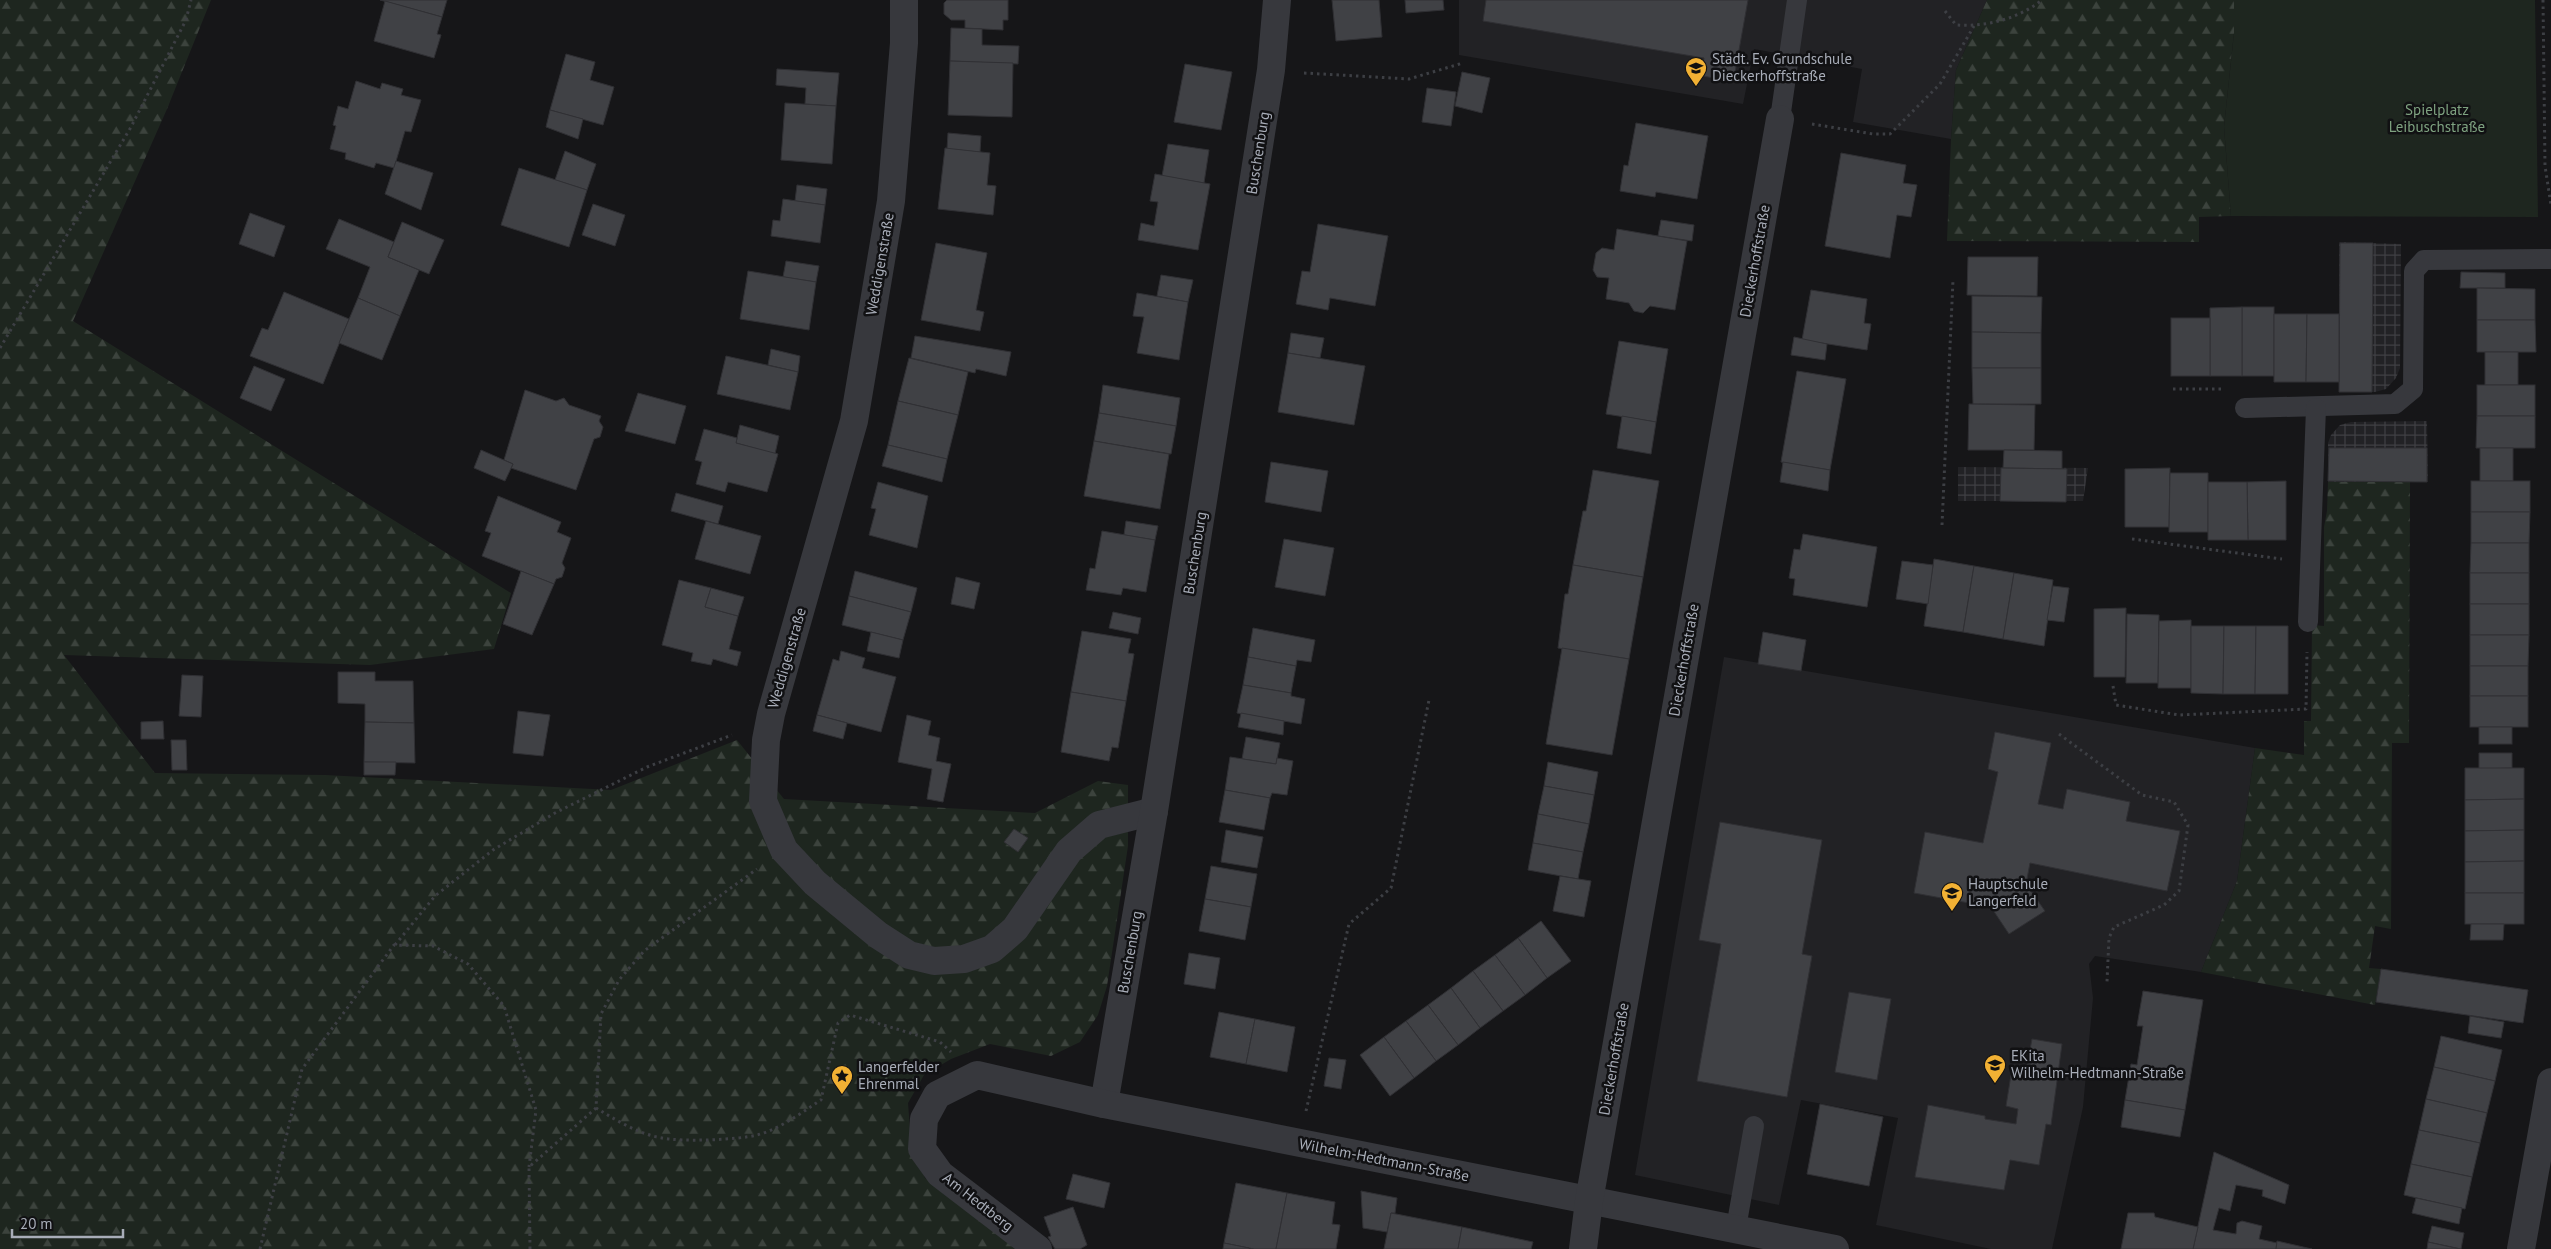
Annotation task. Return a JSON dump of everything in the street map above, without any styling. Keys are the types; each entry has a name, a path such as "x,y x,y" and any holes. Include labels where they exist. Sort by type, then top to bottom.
{"street":[{"name":"Weddigenstraße","path":"904,0 904,42 891,201 854,420 766,740 764,801 784,850 815,884 878,935 909,954 934,961 964,959 992,949 1015,929 1069,851 1099,825 1154,811"},
{"name":"Buschenburg","path":"1104,1104 1154,811 1271,70 1277,0"},
{"name":"Dieckerhoffstraße","path":"1584,1249 1588,1201 1780,119"},
{"name":"Wilhelm-Hedtmann-Straße","path":"977,1075 1104,1104 1835,1249"},
{"name":"Am Hedtberg","path":"977,1075 938,1094 924,1120 922,1149 940,1174 1038,1249"},
{"path":"2522,1249 2551,1082"}],"lane":[{"path":"1780,119 1797,0"},
{"path":"2245,408 2316,408 2395,404 2413,388 2414,271 2424,260 2551,259"},
{"path":"2308,622 2316,408"},
{"path":"1736,1228 1754,1126"}],"path":[{"path":"0,348 131,127 186,20 191,0"},
{"path":"1945,11 1956,25 1974,26 2013,17 2042,0"},
{"path":"2543,0 2545,166 2551,205"},
{"path":"1780,119 1873,134 1890,134 1940,84 1974,26"},
{"path":"1271,70 1409,79 1463,63"},
{"path":"1942,525 1953,280"},
{"path":"2173,388 2228,389 2245,408"},
{"path":"2132,539 2310,562"},
{"path":"2113,686 2116,705 2179,714 2306,708 2308,622"},
{"path":"1298,1143 1349,924 1391,888 1429,700"},
{"path":"260,1249 302,1069 394,945 435,896 493,850 555,813 646,767 737,733 766,740"},
{"path":"2059,734 2142,795 2174,802 2188,825 2179,890 2164,904 2114,927 2109,938 2108,982"},
{"path":"529,1167 596,1108 601,1014 619,980 644,951 784,850"},
{"path":"394,945 433,946 468,964 504,1006 536,1110 529,1167 530,1249"},
{"path":"596,1108 622,1124 662,1138 725,1139 757,1135 782,1124 820,1100 838,1023 850,1015 940,1042 977,1075"}],"shaded area":[{"name":"Städt. Ev. Grundschule Dieckerhoffstraße","path":"1459,0 1987,0 1956,70 1951,139 1853,122 1862,69 1754,49 1743,104 1459,55"},
{"path":"2339,242 2401,244 2400,368 2396,378 2386,389 2375,392 2339,392"},
{"path":"2427,421 2428,482 2328,482 2328,443 2331,435 2340,425 2351,422"},
{"path":"1958,467 2088,468 2083,501 1958,501"},
{"name":"Hauptschule Langerfeld","path":"1724,657 2255,748 2237,881 2201,972 2095,956 2089,964 2093,998 2083,1107 2052,1249 1991,1249 1876,1225 1898,1118 1801,1100 1779,1205 1635,1175"}],"green space":[{"path":"0,0 211,0 167,109 73,321 511,593 494,649 370,665 64,655 155,773 325,775 611,790 737,740 784,799 1035,813 1098,781 1128,785 1128,846 1107,986 1098,1015 1080,1042 1051,1056 990,1044 951,1059 924,1075 908,1103 911,1143 925,1178 1018,1249 0,1249"},
{"path":"1987,0 2234,0 2234,33 2224,127 2231,216 2199,217 2199,242 1947,241 1956,70"},
{"name":"Spielplatz Leibuschstraße","path":"2234,0 2535,0 2538,217 2231,216 2224,127 2234,33"},
{"path":"2328,482 2410,482 2409,743 2392,743 2391,929 2375,926 2369,968 2381,969 2375,1005 2201,972 2237,881 2255,748 2304,755 2304,721 2311,721 2312,625 2324,626 2324,527 2327,511"}],"building":[{"path":"380,0 447,0 442,17"},
{"path":"947,0 1008,0 1008,20 1003,20 1003,30 965,28 965,20 951,20 944,14 944,3"},
{"path":"1332,0 1379,0 1382,37 1336,41"},
{"path":"1405,0 1443,0 1444,10 1406,13"},
{"path":"1486,0 1748,0 1734,78 1729,81 1703,76 1704,58 1483,21"},
{"path":"385,1 442,17 437,34 441,35 434,58 374,41"},
{"path":"951,28 982,29 982,45 1019,46 1018,64 950,61"},
{"path":"566,54 595,62 590,80 614,87 603,125 550,110"},
{"path":"950,61 1013,63 1012,117 948,115"},
{"path":"1185,64 1232,72 1221,130 1174,122"},
{"path":"777,69 839,73 836,106 805,104 806,88 776,85"},
{"path":"1462,72 1490,78 1482,113 1455,106"},
{"path":"356,81 380,89 382,83 403,89 401,95 421,100 411,132 405,131 394,168 376,163 374,168 345,159 346,153 330,149 336,126 333,125 338,106 348,109"},
{"path":"1427,88 1456,92 1451,126 1422,122"},
{"path":"785,103 836,106 832,164 781,160"},
{"path":"550,110 583,119 578,139 546,127"},
{"path":"1636,123 1708,136 1697,199 1656,192 1655,197 1620,191 1624,165 1628,166"},
{"path":"948,133 981,136 980,152 947,149"},
{"path":"1168,144 1209,150 1204,183 1162,176"},
{"path":"945,148 990,153 987,185 996,186 993,215 938,209"},
{"path":"565,151 596,164 587,190 555,180"},
{"path":"1841,153 1906,165 1903,183 1917,185 1911,217 1897,215 1890,258 1825,246"},
{"path":"396,161 433,173 421,210 385,194"},
{"path":"519,168 587,190 569,247 501,225"},
{"path":"1155,174 1210,184 1198,250 1138,240 1141,223 1154,226 1158,202 1150,201"},
{"path":"797,185 827,189 825,205 795,201"},
{"path":"783,199 825,205 820,243 771,236 773,220 780,221"},
{"path":"593,204 625,215 615,246 582,235"},
{"path":"250,213 285,226 274,257 239,244"},
{"path":"339,219 394,242 388,257 419,270 400,316 358,298 370,267 326,249"},
{"path":"1661,220 1694,225 1692,241 1658,236"},
{"path":"402,222 444,240 429,274 388,257"},
{"path":"1318,224 1388,236 1375,306 1330,298 1328,310 1296,304 1302,271 1310,272"},
{"path":"1617,229 1687,241 1675,310 1650,306 1643,313 1634,311 1629,303 1606,299 1609,278 1597,277 1593,270 1596,253 1602,248 1614,250"},
{"path":"936,243 987,253 976,310 984,312 980,331 921,320"},
{"path":"2340,243 2373,243 2372,392 2339,392"},
{"path":"1968,257 2038,257 2037,296 1967,295"},
{"path":"786,261 819,266 816,282 783,277"},
{"path":"748,271 816,282 809,330 740,319"},
{"path":"2461,272 2505,273 2505,288 2460,288"},
{"path":"1161,275 1193,280 1188,302 1157,296"},
{"path":"2477,288 2535,289 2535,320 2477,320"},
{"path":"1811,290 1867,299 1864,323 1871,324 1867,350 1802,340"},
{"path":"284,292 349,319 323,384 250,356 262,328 268,330"},
{"path":"1137,293 1188,302 1179,360 1137,353 1144,317 1133,316"},
{"path":"1972,296 2042,297 2041,333 1972,332"},
{"path":"358,298 400,316 382,360 339,343"},
{"path":"2242,307 2274,307 2274,376 2242,376"},
{"path":"2242,307 2242,376 2210,376 2210,308"},
{"path":"2274,314 2307,314 2306,382 2274,382"},
{"path":"2307,314 2339,314 2339,382 2306,382"},
{"path":"2171,318 2210,318 2210,376 2171,376"},
{"path":"2477,320 2535,320 2536,352 2477,352"},
{"path":"1972,332 2041,333 2041,368 1972,368"},
{"path":"1291,333 1324,338 1320,358 1288,353"},
{"path":"915,336 1011,352 1006,376 976,369 975,373 911,358"},
{"path":"1794,337 1827,344 1825,360 1791,355"},
{"path":"1619,341 1668,349 1656,422 1606,414"},
{"path":"771,349 800,356 798,372 768,365"},
{"path":"2485,352 2518,352 2518,385 2485,385"},
{"path":"1288,353 1365,366 1354,425 1278,412"},
{"path":"726,356 798,372 790,410 717,394"},
{"path":"909,358 968,372 958,415 898,401"},
{"path":"254,366 285,379 271,411 240,398"},
{"path":"1972,368 2041,368 2041,404 1973,404"},
{"path":"1797,371 1846,379 1830,470 1781,462"},
{"path":"1103,385 1180,398 1176,426 1099,413"},
{"path":"2477,385 2535,385 2535,416 2477,416"},
{"path":"525,390 556,401 564,398 569,405 601,416 599,421 603,427 600,437 594,439 576,490 511,468 513,464 504,460"},
{"path":"638,393 686,406 675,444 625,431"},
{"path":"898,401 958,415 947,459 888,445"},
{"path":"1969,404 2035,405 2034,450 1968,450"},
{"path":"1099,413 1176,426 1171,454 1094,441"},
{"path":"1622,416 1656,422 1651,454 1617,448"},
{"path":"2477,416 2535,416 2535,448 2476,448"},
{"path":"740,425 779,436 775,454 736,443"},
{"path":"704,429 737,438 736,443 778,454 767,492 728,482 725,492 696,484 702,462 695,460"},
{"path":"1094,441 1169,454 1160,509 1084,496"},
{"path":"888,445 947,459 942,482 882,466"},
{"path":"2329,448 2427,448 2427,482 2328,481"},
{"path":"2480,448 2513,448 2513,481 2480,481"},
{"path":"481,450 513,464 505,481 474,468"},
{"path":"2004,450 2062,451 2062,469 2003,468"},
{"path":"1271,462 1328,471 1321,512 1265,502"},
{"path":"1783,462 1830,470 1828,491 1780,482"},
{"path":"2001,468 2067,469 2066,502 2000,501"},
{"path":"2170,468 2169,527 2125,527 2125,469"},
{"path":"1593,470 1659,481 1643,577 1573,565 1583,511 1586,511"},
{"path":"2170,473 2208,473 2208,532 2169,532"},
{"path":"2286,481 2286,540 2248,540 2247,482"},
{"path":"2471,481 2530,481 2530,512 2471,512"},
{"path":"878,482 928,496 917,548 869,535 876,509 871,508"},
{"path":"2208,482 2247,482 2248,540 2208,540"},
{"path":"676,493 723,506 718,524 671,511"},
{"path":"498,496 561,522 557,532 571,538 562,563 565,568 562,577 556,579 554,584 482,556 491,533 485,531"},
{"path":"2471,512 2530,512 2529,543 2471,543"},
{"path":"706,521 761,536 750,574 695,559"},
{"path":"1126,521 1158,526 1155,540 1124,535"},
{"path":"1102,531 1155,540 1146,592 1123,588 1121,595 1086,590 1090,568 1095,569"},
{"path":"1803,534 1877,547 1867,607 1793,595 1795,579 1789,578 1794,549 1800,550"},
{"path":"1284,539 1334,548 1325,596 1275,587"},
{"path":"2471,543 2529,543 2529,573 2470,573"},
{"path":"1934,559 1974,566 1963,632 1924,626"},
{"path":"1902,561 1933,565 1928,604 1896,599"},
{"path":"1573,565 1643,577 1629,659 1558,648 1565,594 1568,594"},
{"path":"1974,566 2014,573 2003,639 1963,632"},
{"path":"521,571 554,584 532,635 503,624"},
{"path":"855,571 917,588 911,612 849,596"},
{"path":"2014,573 2053,580 2044,646 2003,639"},
{"path":"2470,573 2529,573 2529,604 2470,604"},
{"path":"956,577 980,583 974,609 951,604"},
{"path":"679,580 711,588 705,607 738,616 729,649 741,652 737,666 713,659 711,665 691,661 693,653 662,645"},
{"path":"2053,586 2069,588 2064,622 2047,620"},
{"path":"711,588 744,597 738,616 705,607"},
{"path":"849,596 911,612 903,640 842,625"},
{"path":"2470,604 2529,604 2529,635 2470,635"},
{"path":"2126,608 2125,677 2094,677 2094,609"},
{"path":"1113,612 1141,618 1138,634 1109,628"},
{"path":"2127,614 2159,615 2158,683 2126,683"},
{"path":"2191,620 2191,688 2158,688 2159,621"},
{"path":"2191,626 2224,626 2223,694 2191,693"},
{"path":"2224,626 2256,626 2255,694 2223,694"},
{"path":"2256,626 2288,626 2288,694 2255,694"},
{"path":"1253,628 1315,640 1311,662 1297,660 1296,666 1248,657"},
{"path":"1082,631 1131,639 1128,653 1134,654 1126,701 1071,692"},
{"path":"871,632 903,640 899,658 867,651"},
{"path":"1763,632 1806,640 1801,671 1758,664"},
{"path":"2470,635 2529,635 2528,666 2470,666"},
{"path":"1562,648 1629,659 1612,755 1546,744"},
{"path":"841,651 865,658 862,668 896,677 881,732 817,715 833,659 839,661"},
{"path":"1248,657 1296,666 1291,693 1243,685"},
{"path":"2470,666 2528,666 2528,696 2470,696"},
{"path":"338,672 375,672 375,681 413,681 414,723 365,722 365,704 338,703"},
{"path":"182,675 203,676 201,717 179,716"},
{"path":"1243,685 1291,693 1291,696 1305,699 1301,724 1237,713"},
{"path":"1071,692 1126,701 1118,748 1112,747 1109,761 1061,752"},
{"path":"2470,696 2528,696 2528,727 2470,727"},
{"path":"518,711 550,715 543,756 513,753"},
{"path":"1241,713 1284,721 1283,735 1238,727"},
{"path":"817,715 847,723 843,739 813,731"},
{"path":"907,715 931,721 928,735 940,738 936,761 951,764 943,802 927,799 932,769 898,762"},
{"path":"163,721 164,739 141,739 141,722"},
{"path":"365,722 414,723 415,763 364,762"},
{"path":"2479,727 2512,727 2512,744 2479,744"},
{"path":"1995,732 2051,743 2038,804 2063,809 2067,789 2130,802 2126,821 2180,831 2167,891 2030,863 2026,884 2045,911 2009,934 1991,907 1914,893 1925,832 1983,843 1998,772 1988,769"},
{"path":"1246,737 1280,743 1276,764 1242,759"},
{"path":"171,740 186,740 187,770 172,770"},
{"path":"2479,753 2512,753 2512,768 2479,769"},
{"path":"1230,757 1276,764 1277,758 1293,761 1287,795 1272,793 1270,798 1225,790"},
{"path":"364,762 396,762 395,775 364,775"},
{"path":"1548,762 1598,772 1594,795 1544,786"},
{"path":"2465,768 2524,768 2524,799 2465,800"},
{"path":"1544,786 1594,795 1589,824 1538,814"},
{"path":"1225,790 1270,798 1264,830 1219,822"},
{"path":"2524,799 2524,830 2465,831 2465,800"},
{"path":"1538,814 1589,824 1583,852 1533,843"},
{"path":"1720,822 1822,840 1802,954 1812,956 1787,1097 1697,1081 1721,944 1699,940"},
{"path":"1014,829 1028,838 1018,852 1004,842"},
{"path":"1226,830 1263,837 1257,868 1221,862"},
{"path":"2524,830 2524,861 2465,862 2465,831"},
{"path":"1533,843 1583,852 1578,879 1528,870"},
{"path":"2524,861 2524,893 2465,893 2465,862"},
{"path":"1211,866 1257,874 1251,907 1205,899"},
{"path":"1560,876 1591,881 1584,917 1553,911"},
{"path":"2465,893 2524,893 2524,924 2465,924"},
{"path":"1205,899 1251,907 1245,940 1199,931"},
{"path":"1541,921 1571,961 1547,978 1518,938"},
{"path":"2471,924 2504,924 2503,940 2470,940"},
{"path":"1518,938 1547,978 1525,995 1495,955"},
{"path":"1189,953 1220,958 1215,989 1184,984"},
{"path":"1495,955 1525,995 1503,1011 1473,971"},
{"path":"2381,969 2528,990 2523,1023 2376,1002"},
{"path":"1473,971 1503,1011 1480,1028 1451,988"},
{"path":"1451,988 1480,1028 1458,1045 1428,1005"},
{"path":"2143,991 2203,1000 2185,1110 2125,1100 2131,1064 2137,1065 2143,1026 2137,1026"},
{"path":"1849,992 1891,999 1877,1080 1835,1072"},
{"path":"1428,1005 1458,1045 1436,1061 1406,1021"},
{"path":"1219,1012 1255,1019 1246,1064 1210,1057"},
{"path":"2470,1016 2504,1022 2501,1038 2468,1033"},
{"path":"1255,1019 1295,1027 1287,1072 1246,1064"},
{"path":"1406,1021 1436,1061 1414,1078 1384,1037"},
{"path":"2441,1036 2502,1050 2495,1081 2434,1067"},
{"path":"1384,1037 1414,1078 1390,1096 1360,1055"},
{"path":"2032,1039 2062,1044 2051,1125 2046,1124 2039,1165 2010,1160 2004,1190 1915,1177 1928,1105 1985,1116 1985,1119 2016,1124 2018,1109 2006,1106 2011,1075 2026,1071"},
{"path":"1329,1058 1346,1060 1341,1089 1324,1086"},
{"path":"2434,1067 2495,1081 2487,1113 2426,1099"},
{"path":"2426,1099 2487,1113 2480,1143 2419,1130"},
{"path":"2125,1100 2185,1110 2180,1137 2121,1127"},
{"path":"1820,1104 1883,1117 1869,1186 1807,1174"},
{"path":"2419,1130 2480,1143 2472,1177 2411,1164"},
{"path":"2214,1152 2289,1185 2285,1204 2262,1196 2263,1190 2236,1185 2230,1211 2219,1208 2213,1230 2236,1234 2237,1223 2242,1221 2262,1226 2259,1239 2277,1243 2276,1249 2193,1249"},
{"path":"2411,1164 2472,1177 2465,1209 2404,1195"},
{"path":"1073,1174 1110,1183 1104,1208 1066,1199"},
{"path":"1236,1183 1287,1193 1276,1249 1254,1249 1224,1243"},
{"path":"1361,1191 1397,1198 1395,1213 1391,1213 1387,1232 1363,1228"},
{"path":"1287,1193 1335,1202 1332,1224 1340,1225 1336,1249 1276,1249"},
{"path":"2416,1198 2462,1208 2459,1224 2412,1213"},
{"path":"1073,1207 1087,1245 1080,1249 1055,1249 1048,1237 1051,1236 1044,1217"},
{"path":"1391,1213 1462,1227 1458,1249 1384,1249"},
{"path":"2128,1213 2154,1213 2155,1217 2198,1227 2193,1249 2121,1249"},
{"path":"2432,1226 2464,1233 2461,1249 2428,1242"},
{"path":"1462,1227 1533,1242 1531,1249 1458,1249"},
{"path":"2277,1241 2312,1249 2276,1249"},
{"path":"2428,1242 2460,1249 2427,1249"},
{"path":"1224,1243 1249,1248 1249,1249 1223,1249"}],"place":[{"name":"Städt. Ev. Grundschule Dieckerhoffstraße","path":"1696,87"},
{"name":"Hauptschule Langerfeld","path":"1952,912"},
{"name":"EKita Wilhelm-Hedtmann-Straße","path":"1995,1084"},
{"name":"Langerfelder Ehrenmal","path":"842,1095"}]}
